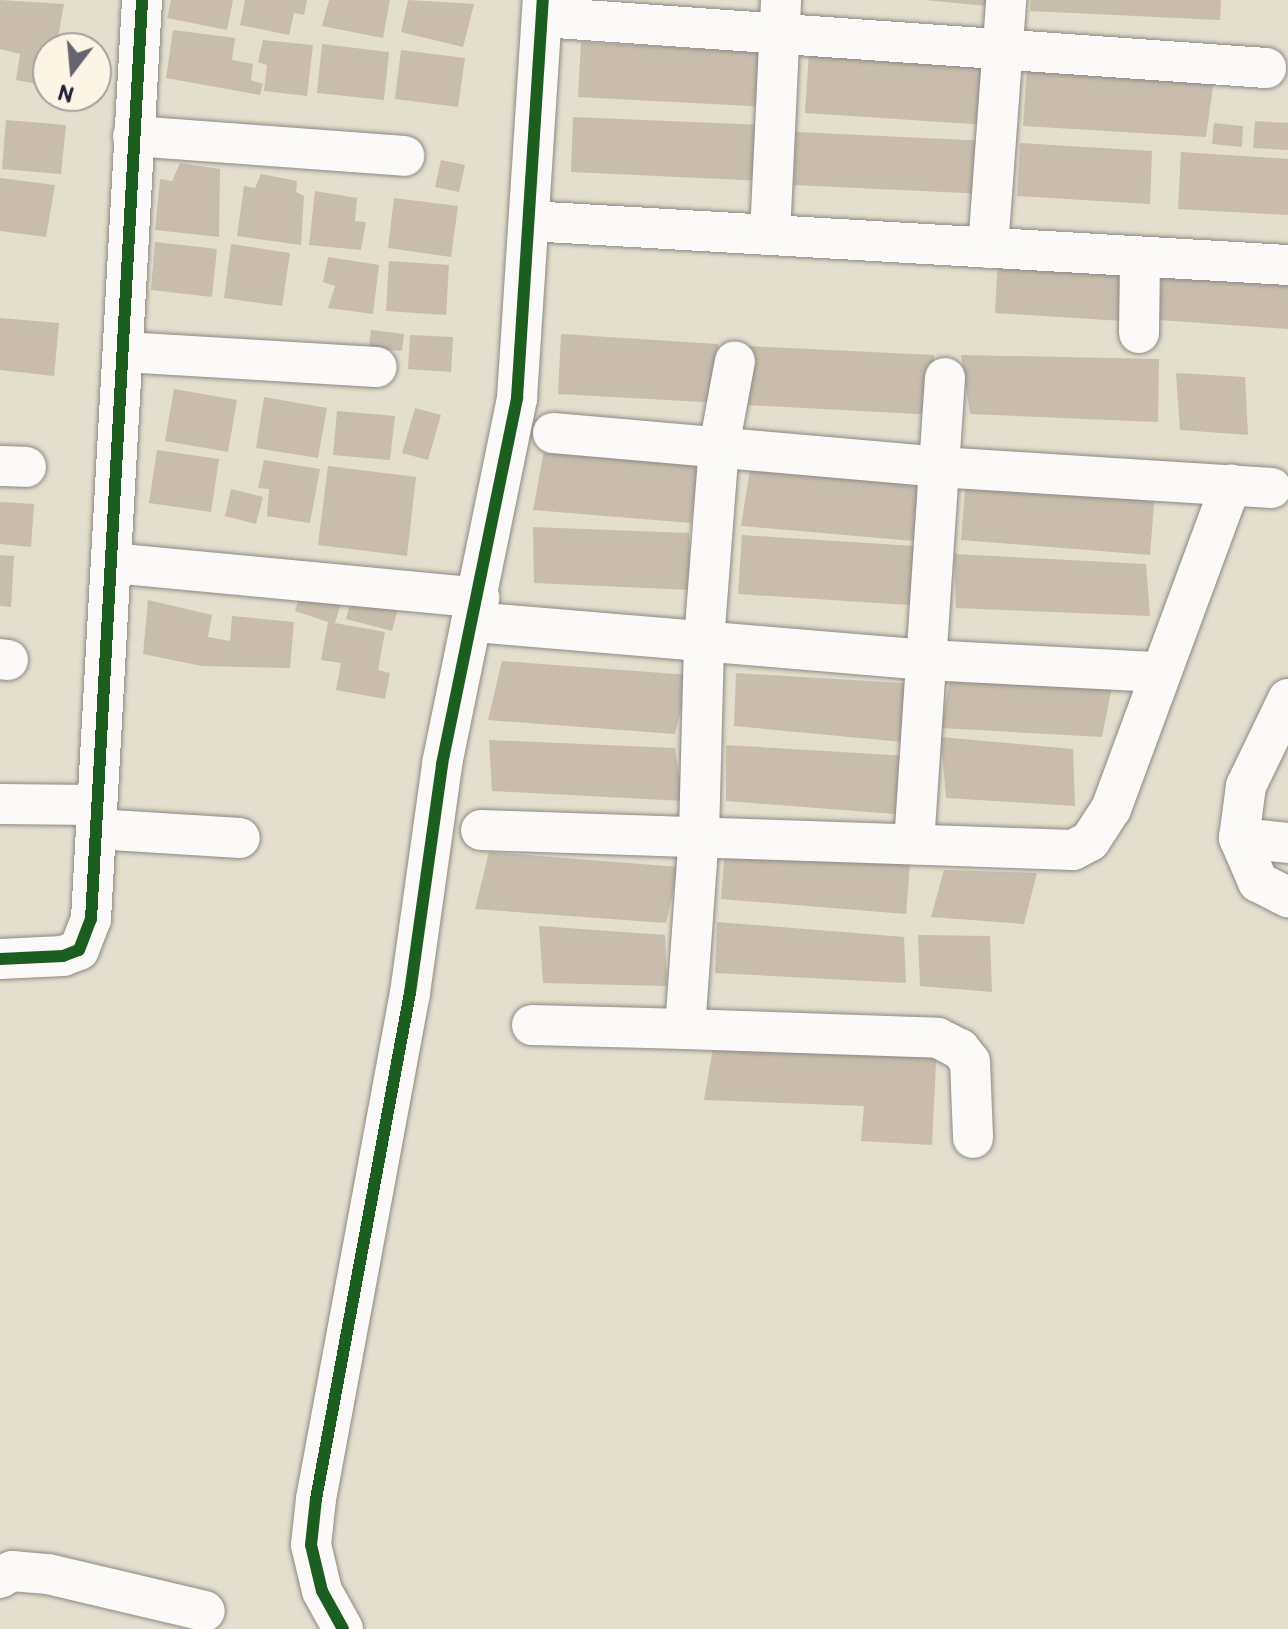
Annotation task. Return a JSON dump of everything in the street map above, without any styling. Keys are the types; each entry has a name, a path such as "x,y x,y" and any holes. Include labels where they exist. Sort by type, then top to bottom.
{"street":[{"path":"0,959 63,956 79,950 91,919 142,0"},
{"path":"988,248 1006,0"},
{"path":"328,1624 311,1545 316,1499 410,993 442,764 517,398 542,8 780,17 1003,49 1266,68"},
{"path":"770,235 780,17"},
{"path":"133,136 404,156"},
{"path":"529,221 1288,265"},
{"path":"1139,333 1140,257"},
{"path":"123,352 377,367"},
{"path":"685,1029 699,835 704,641 719,447 735,361"},
{"path":"914,844 945,378"},
{"path":"553,433 939,467 1271,488"},
{"path":"481,830 1073,850 1090,841 1111,809 1158,672 1231,485"},
{"path":"112,563 704,641 927,660 1158,672"},
{"path":"1283,723 1246,786 1239,838 1258,882 1288,897"},
{"path":"0,804 240,838"},
{"path":"1239,838 1288,843"},
{"path":"532,1025 938,1038 960,1049 970,1062 973,1138"},
{"path":"0,1578 12,1571 48,1574 205,1611"}],"building":[{"path":"0,0 64,4 59,32 32,32 32,83 16,80 20,54 0,49"},
{"path":"171,0 233,0 227,30 167,18"},
{"path":"245,0 307,0 304,15 294,13 289,35 240,25"},
{"path":"329,0 390,0 383,38 322,26"},
{"path":"408,0 474,4 463,47 401,32"},
{"path":"924,0 999,0 999,7"},
{"path":"1031,0 1221,0 1220,20 1030,11"},
{"path":"173,30 235,38 232,60 253,64 251,80 263,84 260,95 166,78"},
{"path":"263,40 313,45 307,96 264,91 267,65 258,62"},
{"path":"581,42 773,53 771,107 578,97"},
{"path":"322,44 389,52 384,100 317,93"},
{"path":"401,50 465,58 458,107 395,99"},
{"path":"809,52 991,64 988,125 805,113"},
{"path":"1027,68 1214,79 1206,137 1023,126"},
{"path":"573,117 767,125 765,181 571,172"},
{"path":"6,120 66,125 61,174 2,169"},
{"path":"1255,121 1288,123 1288,150 1253,148"},
{"path":"1214,123 1243,126 1242,147 1212,144"},
{"path":"796,132 988,141 986,194 794,185"},
{"path":"1020,143 1152,151 1150,204 1017,196"},
{"path":"1181,152 1288,159 1288,215 1178,209"},
{"path":"441,160 465,165 459,192 435,187"},
{"path":"180,163 220,169 219,237 155,230 160,179 172,181"},
{"path":"261,174 297,181 296,192 304,196 301,245 237,236 244,186 255,188"},
{"path":"0,178 55,185 46,237 0,231"},
{"path":"315,191 357,198 355,221 366,222 361,250 309,245"},
{"path":"394,198 458,206 451,257 388,248"},
{"path":"155,242 217,249 212,297 151,290"},
{"path":"231,244 290,253 282,306 224,298"},
{"path":"328,257 379,265 373,314 328,308 335,286 323,282"},
{"path":"998,258 1125,266 1122,321 995,313"},
{"path":"389,261 449,265 446,315 386,311"},
{"path":"1162,264 1288,273 1288,329 1159,320"},
{"path":"0,318 59,323 54,376 0,370"},
{"path":"371,330 404,334 402,351 369,348"},
{"path":"561,334 718,344 722,403 558,394"},
{"path":"410,335 453,337 451,372 408,369"},
{"path":"746,346 934,355 936,415 747,405"},
{"path":"961,355 1159,359 1158,422 970,414"},
{"path":"1176,373 1245,377 1248,435 1180,430"},
{"path":"174,389 237,400 228,452 165,441"},
{"path":"264,397 327,408 318,458 256,448"},
{"path":"415,408 441,415 428,460 402,453"},
{"path":"337,411 395,416 390,460 333,455"},
{"path":"157,450 219,459 211,512 149,503"},
{"path":"544,451 698,465 691,523 533,510"},
{"path":"264,460 320,469 310,523 267,516 269,489 258,488"},
{"path":"751,463 938,480 925,542 741,526"},
{"path":"328,466 416,477 407,556 318,545"},
{"path":"966,477 1155,492 1150,555 961,540"},
{"path":"231,489 263,497 256,524 225,516"},
{"path":"0,502 34,504 31,547 0,544"},
{"path":"533,527 689,533 692,590 534,583"},
{"path":"742,535 929,547 925,606 738,594"},
{"path":"954,554 1146,564 1150,616 956,608"},
{"path":"0,555 14,556 11,607 0,606"},
{"path":"302,589 342,600 335,623 385,632 378,670 390,673 385,699 336,690 341,663 321,660 328,622 295,611"},
{"path":"352,597 398,609 392,631 346,619"},
{"path":"148,600 212,615 208,637 230,641 232,616 294,622 290,668 202,666 143,654"},
{"path":"502,661 690,675 675,734 488,720"},
{"path":"736,673 919,684 913,743 734,726"},
{"path":"951,674 1113,682 1102,737 941,728"},
{"path":"941,737 1073,749 1075,806 946,798"},
{"path":"489,740 675,748 683,801 492,791"},
{"path":"726,745 908,756 908,815 726,801"},
{"path":"725,848 910,863 906,914 721,899"},
{"path":"489,852 679,867 666,923 475,909"},
{"path":"944,870 1037,873 1024,924 931,917"},
{"path":"717,922 904,937 906,983 715,973"},
{"path":"539,926 665,935 667,986 543,983"},
{"path":"918,935 990,936 992,992 920,986"},
{"path":"714,1042 937,1043 932,1145 861,1141 864,1106 704,1100"}],"cycle path":[{"path":"0,959 63,956 79,950 91,919 142,0"},
{"path":"343,1629 322,1591 311,1545 316,1499 410,993 442,764 517,398 543,0"}]}
